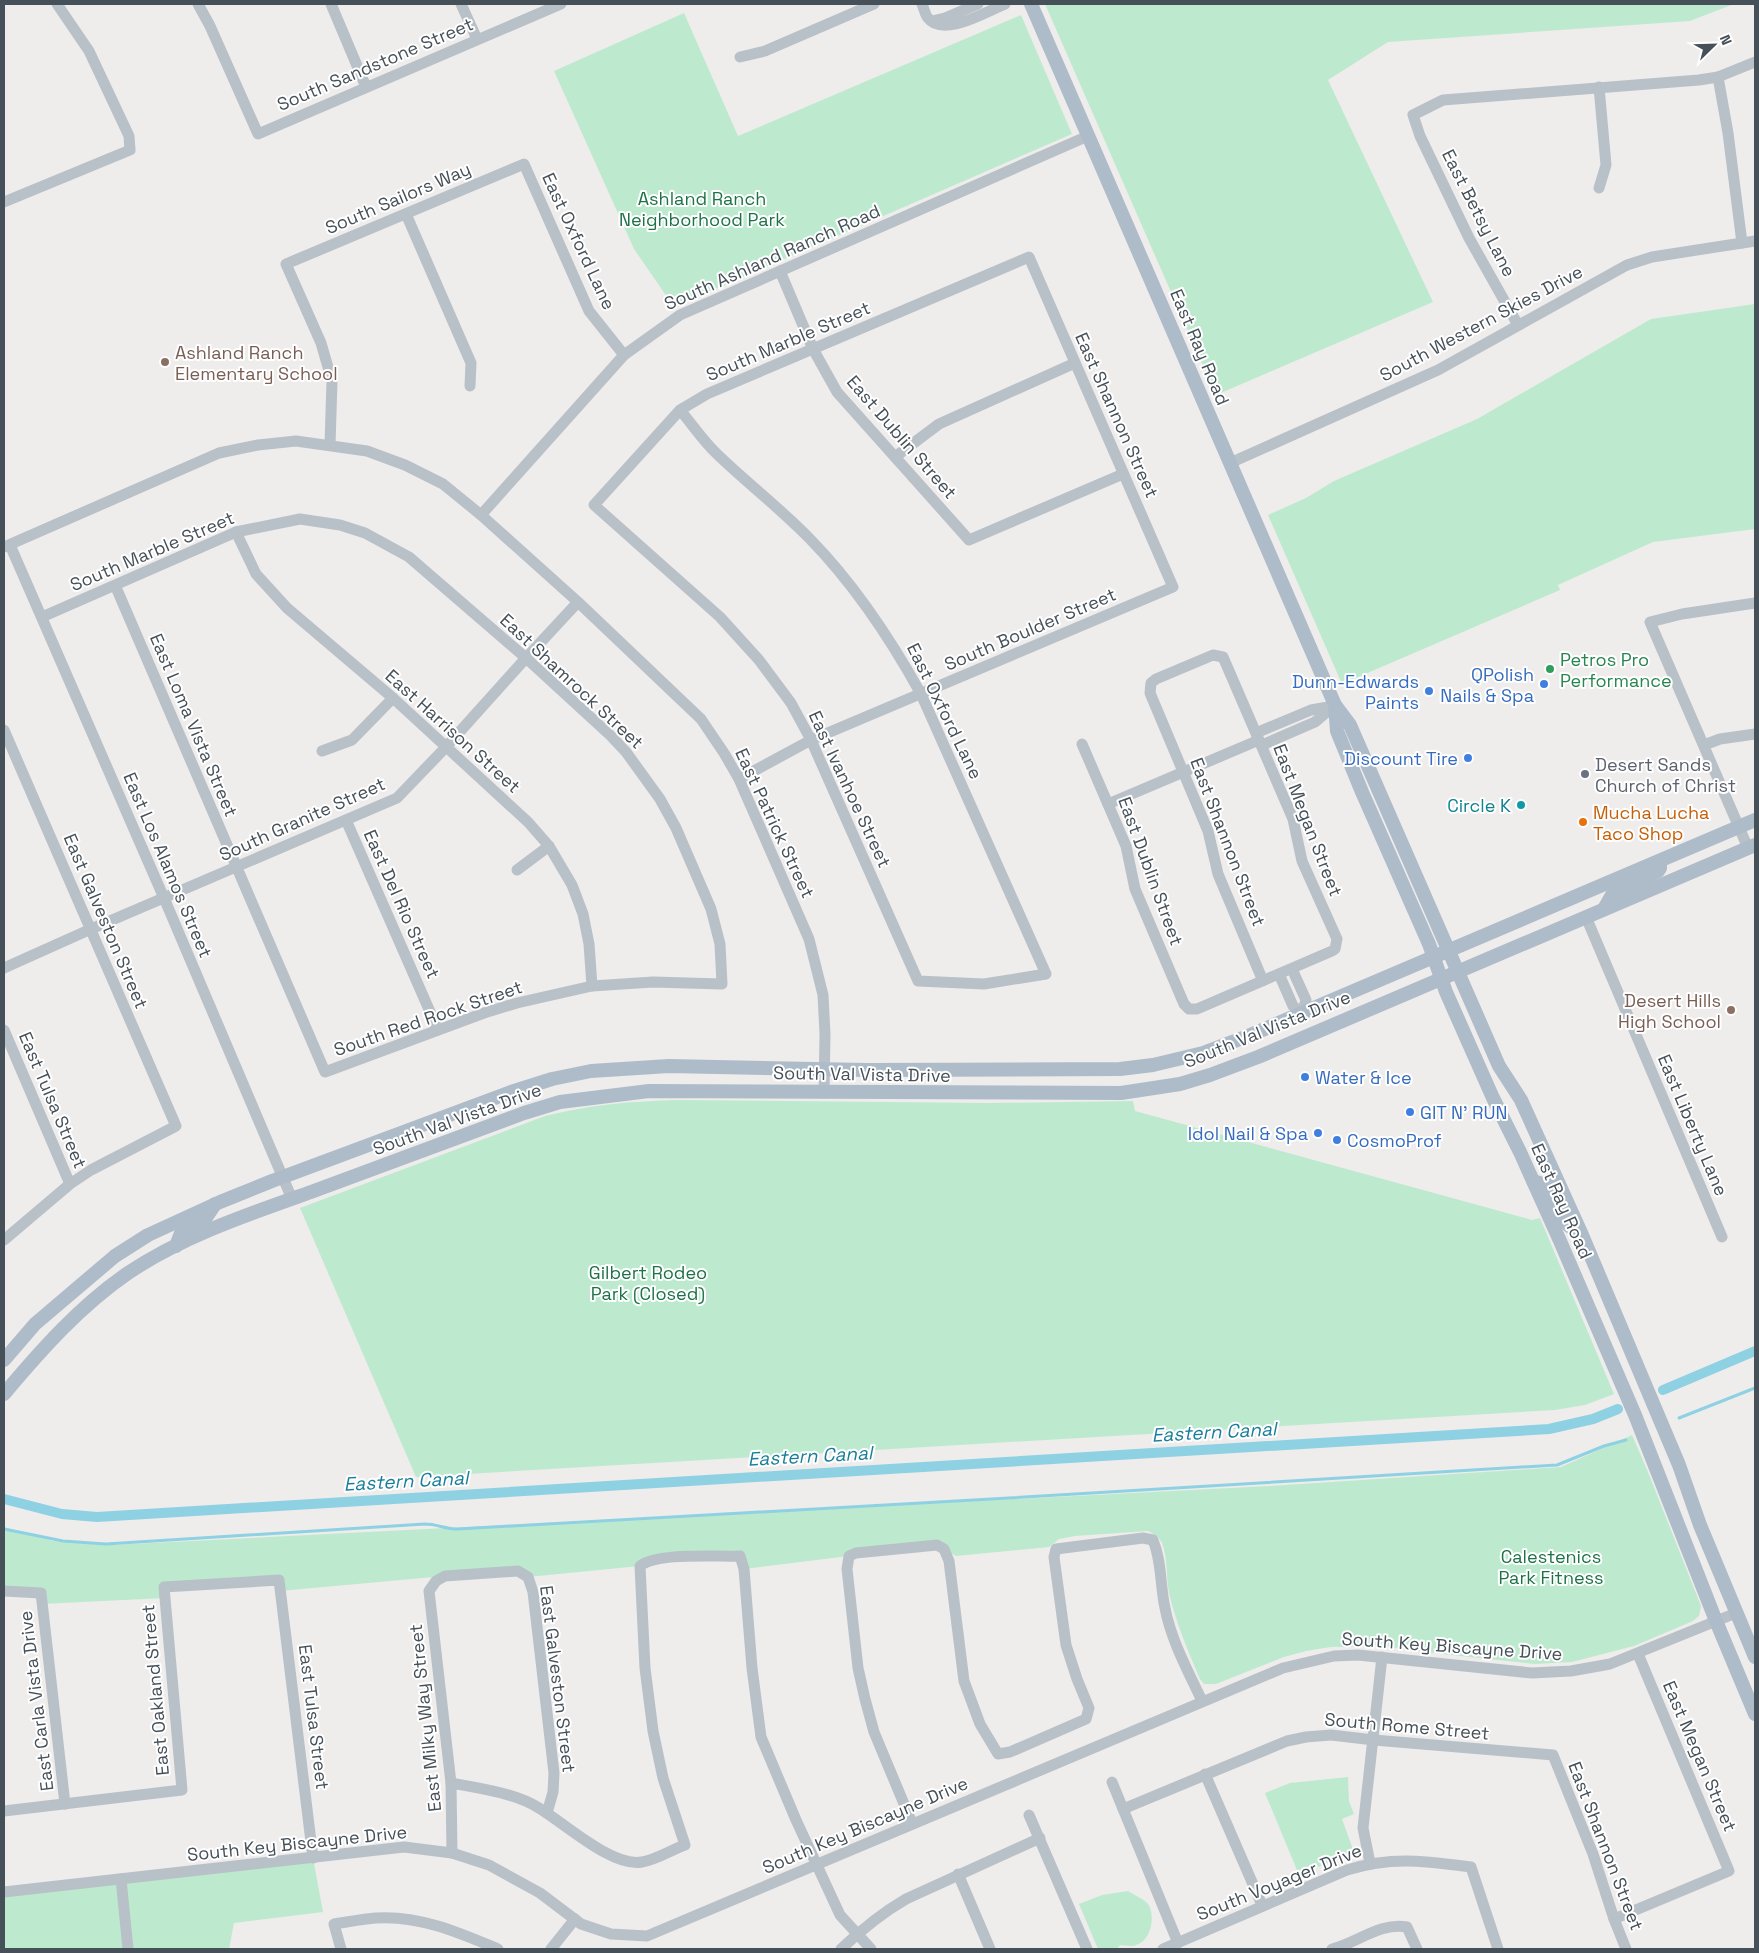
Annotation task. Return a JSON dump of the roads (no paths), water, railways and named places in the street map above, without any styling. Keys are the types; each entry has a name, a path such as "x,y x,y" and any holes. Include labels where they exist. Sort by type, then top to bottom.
{"main road":[{"name":"East Ray Road","path":"1031,4 1336,705 1350,725 1499,1066 1521,1100 1582,1235 1679,1465 1700,1525 1736,1613 1755,1654"},
{"name":"East Ray Road","path":"1336,705 1337,731 1493,1098 1533,1181 1634,1415 1755,1714"},
{"name":"South Val Vista Drive","path":"4,1360 35,1324 114,1256 148,1235 215,1204 283,1177 501,1095 552,1079 591,1071 669,1066 824,1070 1062,1070 1120,1069 1174,1060 1203,1053 1302,1013 1755,820"},
{"name":"South Val Vista Drive","path":"4,1394 54,1337 95,1298 128,1273 176,1246 236,1220 524,1113 560,1102 649,1091 1064,1094 1121,1093 1180,1084 1210,1075 1311,1034 1752,847"},
{"path":"1604,909 1612,895 1658,872 1660,861"},
{"path":"1302,1013 1311,1034"},
{"path":"1062,1070 1064,1094"},
{"path":"1533,1181 1544,1184 1549,1188 1565,1222 1582,1235"},
{"path":"176,1246 181,1233 205,1220 215,1204"},
{"path":"79,1313 78,1300 101,1278 114,1256"}],"street":[{"path":"4,202 130,150 129,136 89,51 57,4"},
{"name":"South Sandstone Street","path":"198,4 258,134 561,4"},
{"path":"331,4 366,87"},
{"path":"461,4 477,40"},
{"path":"740,57 765,51 874,4"},
{"path":"922,4 928,18 932,21 976,8 1005,4"},
{"path":"1599,188 1606,165 1600,87 1718,77 1755,62"},
{"path":"1718,77 1728,133 1742,243"},
{"name":"East Betsy Lane","path":"1518,325 1469,238 1420,136 1413,115 1444,100 1600,87"},
{"name":"South Ashland Ranch Road","path":"481,515 624,355 680,315 1088,136"},
{"name":"South Sailors Way","path":"330,445 332,381 321,343 286,264 524,164"},
{"name":"East Oxford Lane","path":"524,164 589,311 624,355"},
{"path":"406,214 471,363 470,386"},
{"name":"South Western Skies Drive","path":"1230,463 1438,370 1628,265 1652,256 1755,241"},
{"name":"South Marble Street","path":"594,505 680,410 707,394 1029,257"},
{"name":"East Shannon Street","path":"1029,257 1173,587"},
{"name":"East Dublin Street","path":"780,271 813,349 837,392 969,540 1123,474"},
{"path":"895,457 938,424 1075,363"},
{"name":"East Oxford Lane","path":"680,410 716,453 811,540 866,603 899,654 921,694 1046,974 984,984 918,982"},
{"path":"7,546 219,453 258,445 296,442 366,451 405,464 444,484 481,515"},
{"name":"East Ivanhoe Street","path":"594,505 720,617 759,660 791,703 811,740 918,982"},
{"name":"East Patrick Street","path":"481,515 578,602 701,720 724,752 739,779 809,939 823,996 825,1034 824,1093"},
{"name":"South Marble Street","path":"42,617 236,532 300,519 340,524 365,533"},
{"name":"East Harrison Street","path":"236,532 256,574 287,608 393,698 528,822 549,846 572,885 583,914 589,944 592,986"},
{"name":"East Shamrock Street","path":"365,533 409,557 526,658 611,736 636,766 660,799 676,828 711,909 720,944 722,984"},
{"name":"East Los Alamos Street","path":"7,546 42,617 292,1199"},
{"name":"East Loma Vista Street","path":"115,585 325,1072"},
{"name":"South Boulder Street","path":"739,779 811,740 1173,587"},
{"name":"South Granite Street","path":"4,968 397,798 578,602"},
{"path":"1752,847 1740,827 1650,622 1682,614 1755,603"},
{"name":"East Megan Street","path":"1150,688 1156,679 1213,655 1223,657 1226,661 1293,819 1302,861 1336,939 1336,945 1332,952 1292,969"},
{"name":"East Shannon Street","path":"1150,688 1150,693 1208,831 1218,874 1263,981"},
{"path":"322,751 352,740 393,698"},
{"path":"1108,804 1259,739 1315,722 1336,705"},
{"name":"East Galveston Street","path":"4,730 176,1126 91,1170 70,1184"},
{"path":"1704,745 1720,739 1755,734"},
{"name":"East Dublin Street","path":"1082,744 1126,846 1135,888 1184,1004 1189,1009 1197,1009 1263,981"},
{"name":"East Del Rio Street","path":"346,820 438,1030"},
{"path":"517,870 549,846"},
{"name":"East Liberty Lane","path":"1586,917 1722,1236"},
{"path":"1263,981 1292,969 1306,1000 1302,1013 1293,1006 1280,974"},
{"name":"South Red Rock Street","path":"325,1072 517,1003 592,986 653,982 722,984"},
{"name":"East Tulsa Street","path":"4,1030 70,1184"},
{"path":"4,1240 70,1184"},
{"path":"912,1823 874,1732 858,1668 847,1570 849,1556 856,1553 937,1545 944,1549 949,1561 964,1680 980,1724 998,1754 1010,1752 1086,1719 1089,1708 1076,1679 1066,1645 1054,1557 1056,1549 1143,1538 1153,1540 1157,1550 1165,1608 1174,1638 1202,1701"},
{"path":"451,1783 499,1792 538,1807 596,1847 622,1861 642,1863 685,1845 663,1778 653,1731 645,1668 640,1566 647,1560 740,1556 744,1569 752,1668 761,1737 840,1915 870,1949"},
{"name":"East Galveston Street","path":"436,1581 445,1576 518,1571 528,1577 533,1592 554,1773 553,1792 546,1814"},
{"name":"East Tulsa Street","path":"164,1587 279,1580 313,1858"},
{"name":"East Milky Way Street","path":"436,1581 429,1590 451,1783 452,1853"},
{"name":"East Oakland Street","path":"65,1804 182,1790 164,1587"},
{"name":"East Carla Vista Drive","path":"4,1591 41,1593 65,1804"},
{"name":"South Key Biscayne Drive","path":"4,1892 404,1847 452,1853 489,1865 559,1906 581,1924 611,1934 647,1936 1283,1668 1334,1656 1382,1657 1532,1673 1571,1671 1594,1667 1638,1654 1736,1613"},
{"name":"East Megan Street","path":"1614,1919 1729,1871 1638,1654"},
{"path":"1370,1863 1363,1828 1382,1657"},
{"name":"South Rome Street","path":"1123,1810 1288,1741 1306,1737 1331,1735 1553,1755"},
{"name":"East Shannon Street","path":"1553,1755 1593,1854 1626,1949"},
{"path":"1206,1774 1262,1905"},
{"path":"1112,1782 1178,1942"},
{"path":"4,1811 65,1804"},
{"path":"1029,1815 1087,1949"},
{"path":"841,1949 856,1934 886,1911 906,1899 1040,1838"},
{"name":"South Voyager Drive","path":"1163,1949 1346,1870 1370,1863 1404,1860 1470,1867 1498,1949"},
{"path":"958,1874 990,1949"},
{"path":"121,1879 128,1949"},
{"path":"341,1949 334,1924 377,1918 417,1921 454,1931 498,1949"},
{"path":"551,1949 575,1919"},
{"path":"1334,1949 1388,1926 1407,1927 1417,1949"}],"waterway":[{"name":"Eastern Canal","path":"1663,1390 1755,1351"},
{"path":"1679,1418 1755,1388"},
{"name":"Eastern Canal","path":"4,1499 62,1514 97,1517 1549,1429 1593,1419 1618,1409"},
{"path":"4,1529 63,1541 106,1544 425,1524 458,1529 1557,1465 1604,1446 1626,1440"}],"place":[{"name":"Ashland Ranch Elementary School","path":"165,362"},
{"name":"Petros Pro Performance","path":"1550,669"},
{"name":"QPolish Nails & Spa","path":"1544,684"},
{"name":"Dunn-Edwards Paints","path":"1429,691"},
{"name":"Discount Tire","path":"1468,758"},
{"name":"Desert Sands Church of Christ","path":"1585,774"},
{"name":"Circle K","path":"1521,805"},
{"name":"Mucha Lucha Taco Shop","path":"1583,822"},
{"name":"Desert Hills High School","path":"1731,1010"},
{"name":"Water & Ice","path":"1305,1077"},
{"name":"GIT N' RUN","path":"1410,1112"},
{"name":"Idol Nail & Spa","path":"1318,1133"},
{"name":"CosmoProf","path":"1337,1140"}],"park label":[{"name":"Ashland Ranch Neighborhood Park","path":"702,208"},
{"name":"Gilbert Rodeo Park (Closed)","path":"648,1282"},
{"name":"Calestenics Park Fitness","path":"1551,1566"}]}
